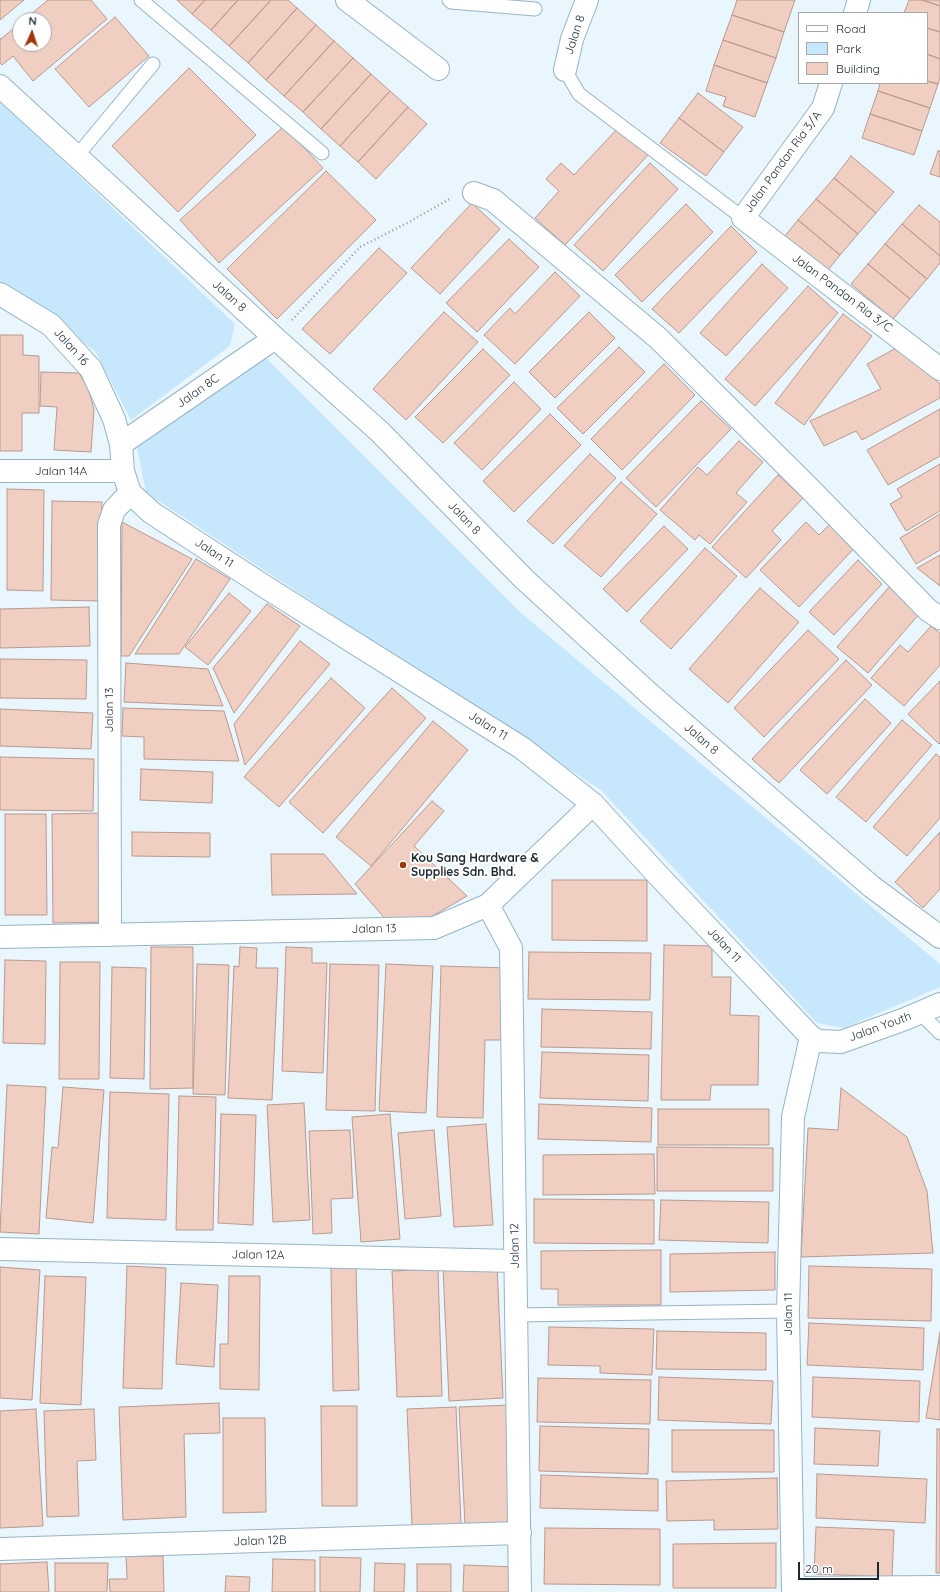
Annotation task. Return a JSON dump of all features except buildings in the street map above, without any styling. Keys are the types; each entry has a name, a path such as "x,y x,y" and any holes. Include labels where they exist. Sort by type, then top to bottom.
{"street":[{"path":"347,0 438,68"},
{"name":"Jalan 8","path":"565,70 572,39 587,0"},
{"path":"855,12 859,0"},
{"name":"Jalan Pandan Ria 3/A","path":"742,218 823,108 831,84"},
{"name":"Jalan 8","path":"0,86 76,157 380,432 524,579 647,692 872,887 940,937"},
{"path":"474,193 493,200 658,338 810,489 928,610 940,618"},
{"name":"Jalan Pandan Ria 3/C","path":"742,218 939,365"},
{"name":"Jalan 16","path":"0,294 51,325 91,369 114,419 121,444 123,471"},
{"name":"Jalan 8C","path":"121,444 275,338"},
{"name":"Jalan 14A","path":"0,471 123,471"},
{"path":"123,471 130,493"},
{"name":"Jalan 11","path":"130,493 152,513 190,538 522,748 593,804 656,873 815,1039 793,1117 788,1312 793,1590"},
{"name":"Jalan 13","path":"110,935 109,525 114,510 130,493"},
{"name":"Jalan 13","path":"0,937 434,928 488,905 593,804"},
{"name":"Jalan 12","path":"488,905 511,948 520,1592"},
{"name":"Jalan Youth","path":"815,1039 841,1042 920,1013 940,1004"},
{"name":"Jalan 12A","path":"0,1249 515,1261"},
{"name":"Jalan 12B","path":"0,1549 520,1533"},
{"path":"793,1590 940,1587"}],"lane":[{"path":"141,0 322,153"},
{"path":"449,0 451,2 535,9"},
{"path":"76,157 153,64"},
{"path":"565,70 579,94 742,218"},
{"path":"920,1013 940,1033"},
{"path":"516,1315 788,1312"}],"path":[{"path":"275,338 360,247 411,221 456,195 474,193"}],"green space":[{"path":"0,101 235,324 230,346 131,420 95,351 0,287"},
{"path":"265,357 520,612 940,964 940,987 844,1028 817,1023 601,790 146,493 137,447"}],"place":[{"name":"Kou Sang Hardware & Supplies Sdn. Bhd.","path":"403,865"}]}
